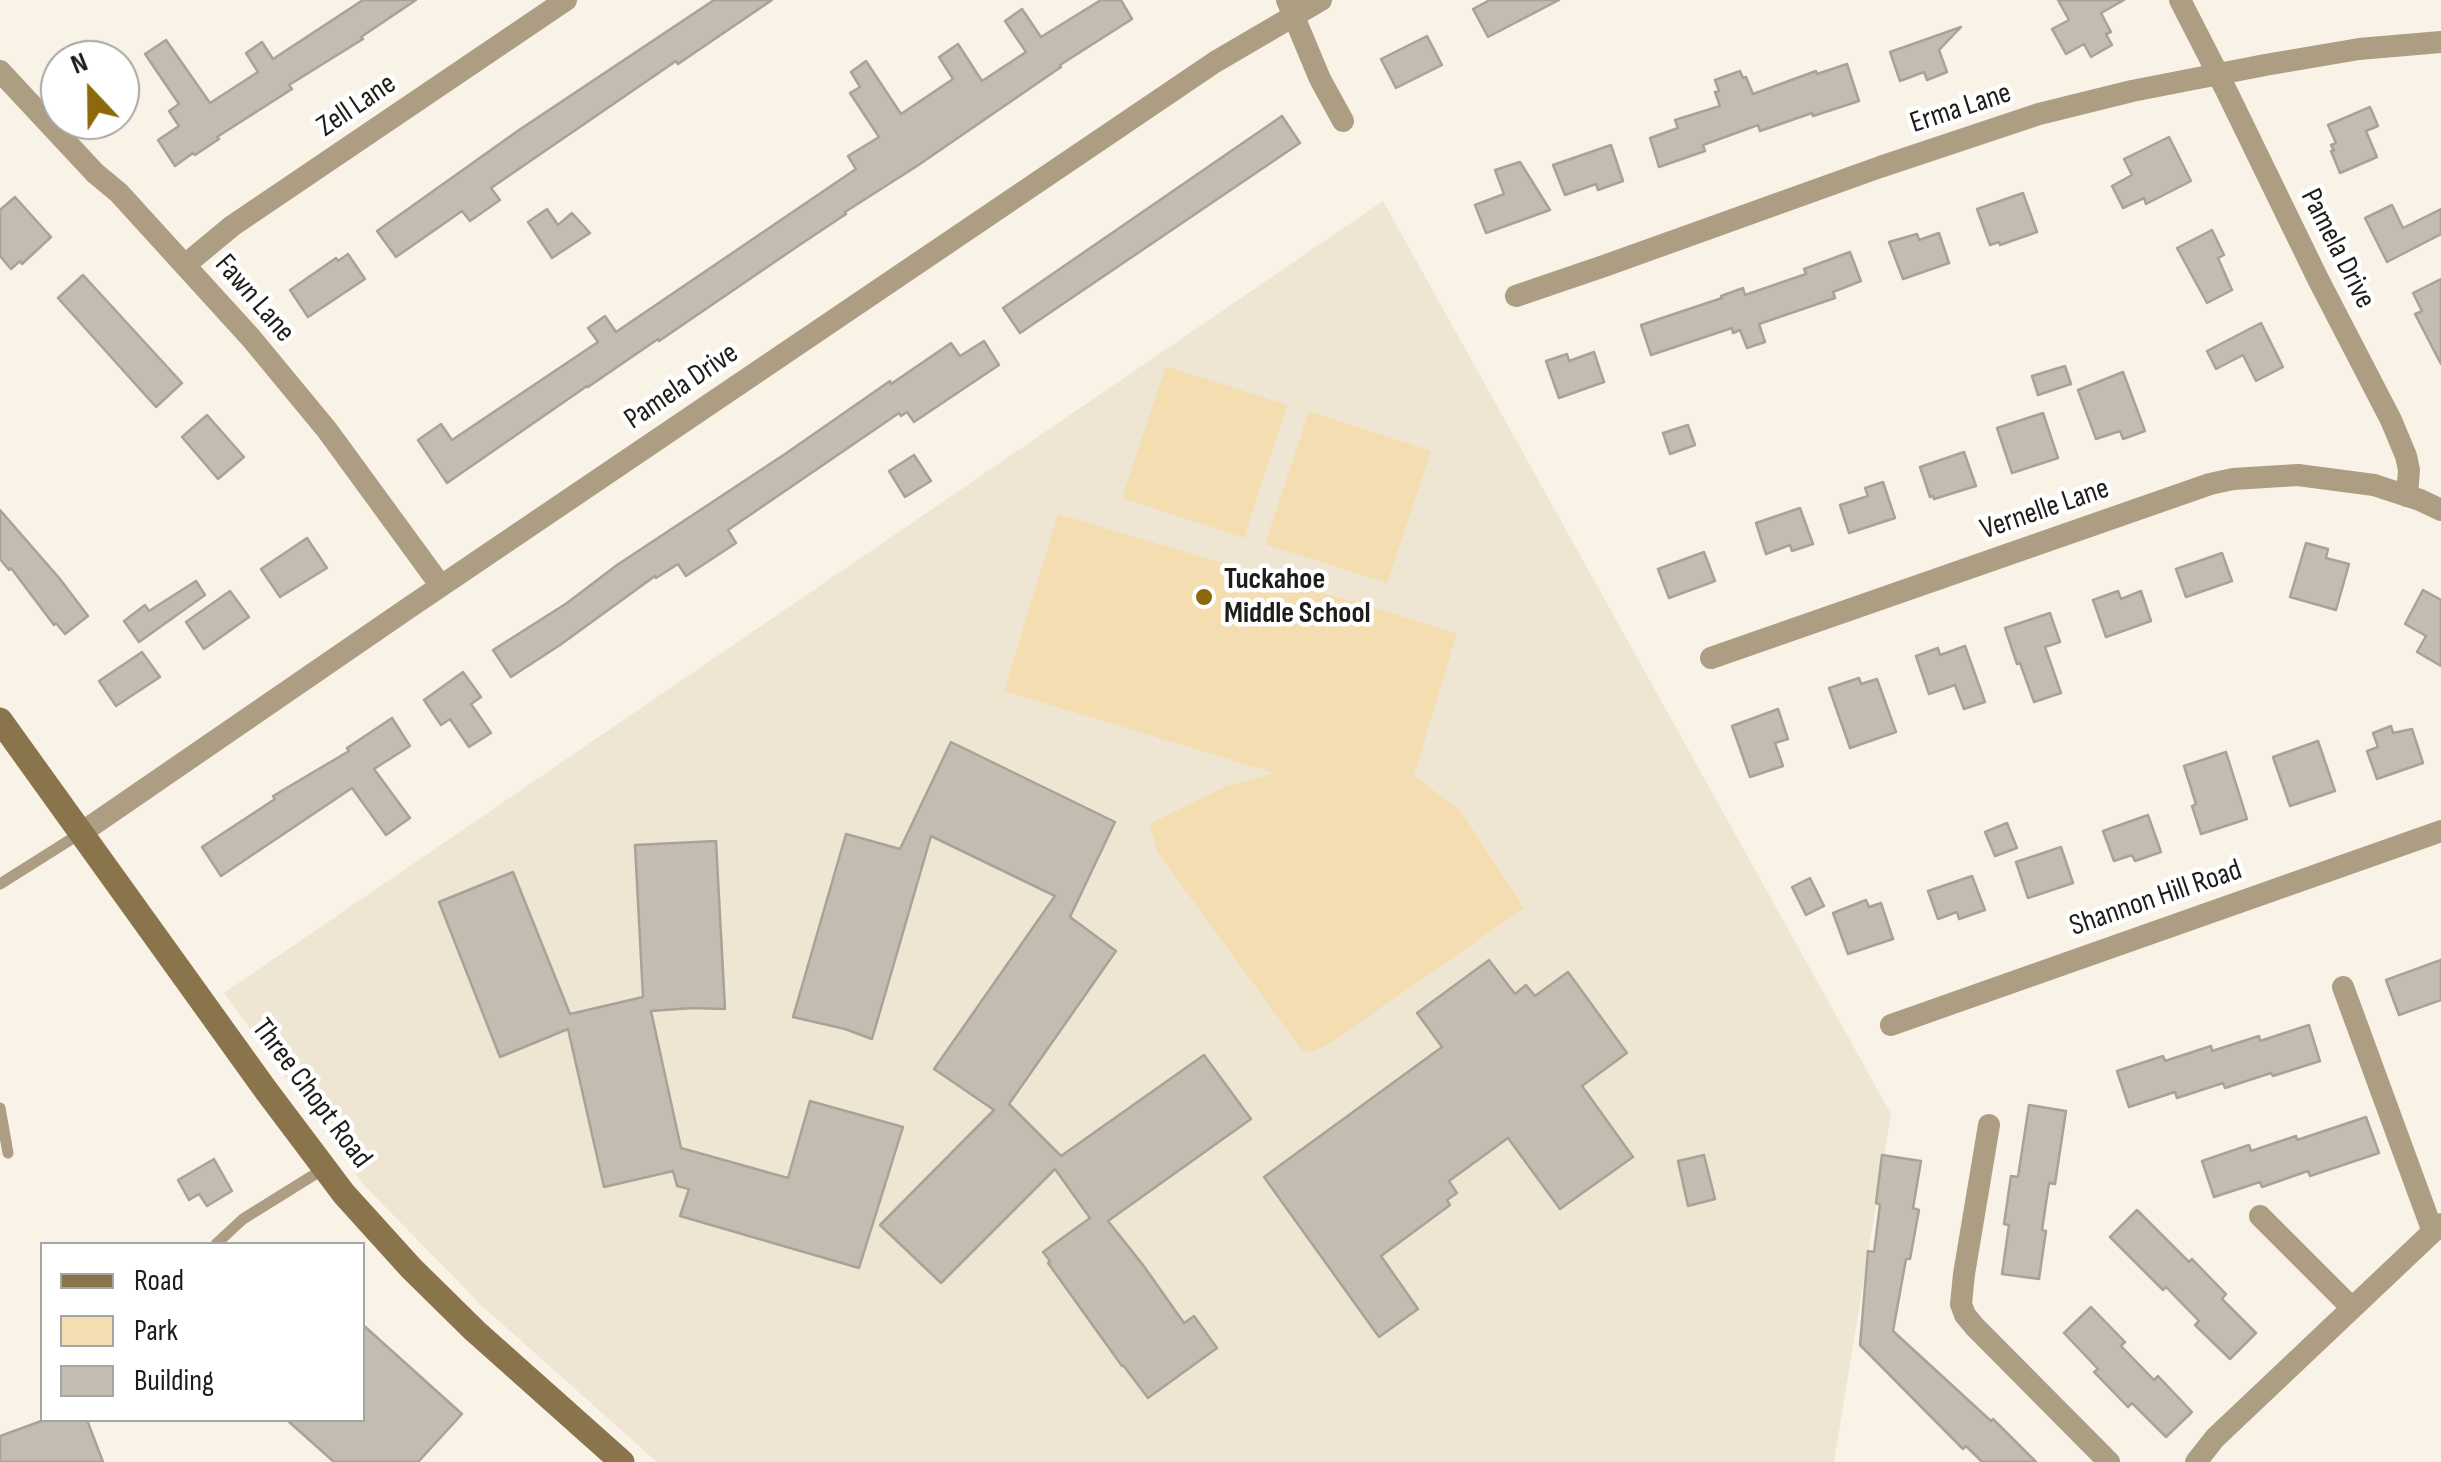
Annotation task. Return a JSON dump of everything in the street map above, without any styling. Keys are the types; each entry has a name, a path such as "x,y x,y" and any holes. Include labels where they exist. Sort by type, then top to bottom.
{"main road":[{"name":"Three Chopt Road","path":"0,720 344,1194 475,1331 622,1462"}],"street":[{"name":"Zell Lane","path":"185,265 232,226 566,0"},
{"name":"Pamela Drive","path":"81,832 1291,8 1322,0"},
{"name":"Pamela Drive","path":"2180,0 2391,420 2409,470 2407,496"},
{"path":"1291,8 1320,79 1343,121"},
{"name":"Erma Lane","path":"1516,296 2039,114 2132,92 2360,50 2441,42"},
{"name":"Fawn Lane","path":"0,71 95,173 119,193 251,338 328,430 441,586"},
{"name":"Vernelle Lane","path":"1711,658 2221,481 2298,475 2374,485 2407,496"},
{"path":"2407,496 2441,510"},
{"name":"Shannon Hill Road","path":"1891,1025 2441,831"},
{"path":"2196,1462 2215,1438 2437,1228 2343,987"},
{"path":"1989,1125 1961,1304 1975,1328 2109,1462"},
{"path":"2260,1216 2352,1308"}],"lane":[{"path":"0,884 81,832"},
{"path":"0,1108 8,1153"},
{"path":"218,1242 243,1220 325,1168"}],"shaded area":[{"name":"Tuckahoe Middle School","path":"1383,201 1891,1114 1834,1462 657,1462 482,1306 363,1184 224,993"}],"green space":[{"path":"1166,366 1287,405 1244,538 1122,498"},
{"path":"1309,411 1431,451 1387,583 1265,544"},
{"path":"1058,514 1457,633 1414,776 1460,810 1524,908 1333,1041 1312,1052 1302,1050 1158,853 1149,824 1227,786 1275,773 1004,691"}],"building":[{"path":"363,0 416,0 175,166 158,140 179,126 169,111 179,104 145,54 166,40 210,103 258,72 246,53 262,42 273,59"},
{"path":"714,0 772,0 491,188 500,200 470,221 462,211 396,257 377,231 519,130"},
{"path":"1101,0 1121,0 1132,19 447,483 418,440 441,424 452,440 598,342 588,328 605,316 616,332 856,169 848,156 879,137 850,93 860,87 851,72 866,61 901,114 953,79 939,57 958,44 982,81 1026,52 1005,21 1022,9 1041,37"},
{"path":"1490,0 1559,0 1488,37 1473,9"},
{"path":"2058,0 2124,0 2101,13 2111,32 2106,34 2112,45 2091,57 2084,44 2066,54 2052,29 2069,20"},
{"path":"1961,27 1939,50 1947,72 1927,80 1924,72 1900,81 1890,52"},
{"path":"1427,36 1442,65 1396,88 1381,59"},
{"path":"1847,64 1859,101 1760,131 1758,125 1703,145 1705,151 1659,167 1650,138 1678,128 1675,120 1720,106 1715,80 1740,71 1753,94"},
{"path":"2370,107 2378,126 2366,131 2377,157 2340,173 2331,151 2331,145 2336,143 2328,125"},
{"path":"1282,116 1300,143 1020,333 1003,308"},
{"path":"2169,137 2191,181 2146,204 2144,198 2123,208 2112,186 2132,175 2124,159"},
{"path":"1611,145 1623,181 1598,190 1596,184 1565,195 1553,165"},
{"path":"1520,162 1550,210 1486,233 1475,205 1504,194 1495,170"},
{"path":"2023,193 2037,232 1990,245 1977,209"},
{"path":"15,197 51,237 11,269 0,256 0,210"},
{"path":"2392,205 2403,228 2441,209 2441,234 2387,262 2365,218"},
{"path":"547,209 558,225 572,213 590,233 552,258 528,222"},
{"path":"2212,230 2224,255 2218,258 2232,290 2207,303 2177,248"},
{"path":"1939,233 1949,263 1903,279 1889,242 1917,234 1919,240"},
{"path":"1850,252 1861,281 1833,292 1835,298 1759,324 1765,342 1747,348 1740,330 1733,333 1732,328 1651,355 1641,325 1743,288 1745,295 1806,274 1804,269"},
{"path":"348,254 365,279 308,317 290,290"},
{"path":"83,275 182,383 156,407 58,298"},
{"path":"2441,279 2441,364 2415,314 2422,311 2413,293"},
{"path":"2261,323 2283,367 2256,381 2243,355 2216,369 2207,351"},
{"path":"984,341 999,365 914,422 907,412 901,416 899,413 728,530 736,543 686,576 678,564 655,576 511,677 493,650 890,381 891,384 951,343 960,356"},
{"path":"1594,352 1604,382 1559,398 1546,361 1567,354 1569,361"},
{"path":"2065,366 2071,384 2038,395 2032,376"},
{"path":"2123,372 2145,431 2123,439 2120,431 2096,439 2078,390"},
{"path":"2043,413 2058,458 2012,473 1997,428"},
{"path":"207,415 244,457 218,479 182,437"},
{"path":"1688,425 1695,445 1670,454 1663,433"},
{"path":"1964,452 1976,486 1930,497 1920,467"},
{"path":"914,455 931,481 905,497 889,471"},
{"path":"1883,482 1895,518 1849,533 1840,505 1868,496 1865,488"},
{"path":"1800,508 1813,544 1792,551 1790,545 1766,554 1756,523"},
{"path":"0,510 88,616 65,634 0,559"},
{"path":"307,538 327,568 280,597 261,569"},
{"path":"2306,543 2328,549 2326,558 2349,564 2336,610 2290,597"},
{"path":"1704,552 1715,581 1669,598 1658,569"},
{"path":"2222,553 2232,581 2186,597 2176,569"},
{"path":"196,581 205,595 139,642 124,621 145,605 149,611"},
{"path":"2423,590 2441,600 2441,666 2417,652 2426,636 2405,624"},
{"path":"230,591 249,617 204,649 186,622"},
{"path":"2118,591 2121,599 2141,591 2151,621 2106,637 2093,600"},
{"path":"2050,613 2060,642 2045,647 2061,693 2034,702 2005,628"},
{"path":"1965,646 1985,702 1964,709 1955,685 1929,694 1916,656 1938,648 1940,655"},
{"path":"142,652 160,677 116,706 99,681"},
{"path":"463,672 481,697 471,704 491,733 469,747 450,719 441,725 424,700"},
{"path":"1859,678 1861,684 1877,679 1896,732 1850,748 1829,688"},
{"path":"1778,709 1788,739 1775,743 1783,766 1750,777 1732,726"},
{"path":"392,718 410,746 374,769 410,818 386,835 352,788 221,876 202,847 275,799 273,796 349,751 347,748"},
{"path":"2391,726 2393,733 2412,729 2423,763 2377,779 2367,751 2378,747 2373,733"},
{"path":"2318,741 2335,791 2290,806 2273,757"},
{"path":"951,742 1115,822 1070,917 1116,951 1009,1104 1061,1156 1204,1055 1251,1119 1108,1221 1184,1323 1194,1316 1217,1348 1148,1398 1043,1252 1090,1218 1055,1169 941,1283 880,1225 994,1110 934,1069 1055,896 931,836 872,1039 793,1017 846,834 900,849"},
{"path":"2226,752 2247,819 2201,834 2184,766"},
{"path":"2148,815 2161,852 2135,861 2132,855 2114,861 2103,831"},
{"path":"2007,823 2017,848 1995,856 1985,832"},
{"path":"716,841 725,1009 651,1011 681,1148 788,1178 810,1101 903,1127 859,1268 680,1216 689,1189 677,1186 673,1171 604,1187 568,1029 500,1057 439,902 513,872 570,1014 643,997 635,845"},
{"path":"2061,847 2073,883 2028,898 2016,862"},
{"path":"1972,876 1985,910 1959,919 1957,912 1938,919 1928,891"},
{"path":"1810,878 1824,906 1806,915 1792,887"},
{"path":"1866,900 1869,907 1881,903 1893,939 1848,954 1833,913"},
{"path":"1489,960 1515,994 1526,985 1535,996 1568,972 1627,1053 1582,1086 1633,1157 1560,1209 1508,1138 1449,1181 1457,1193 1447,1200 1450,1205 1381,1256 1418,1309 1379,1337 1264,1177 1442,1047 1417,1013"},
{"path":"2441,960 2441,1000 2399,1015 2386,980"},
{"path":"2309,1025 2320,1061 2225,1088 2223,1083 2177,1098 2175,1092 2129,1107 2117,1071 2163,1056 2165,1061 2211,1046 2212,1051 2259,1036 2260,1041"},
{"path":"2029,1105 2066,1111 2055,1184 2049,1183 2039,1279 2002,1274 2011,1176 2018,1177"},
{"path":"2366,1117 2379,1153 2310,1176 2308,1171 2262,1187 2260,1182 2214,1197 2202,1161 2249,1145 2251,1151 2296,1136 2297,1140"},
{"path":"1704,1155 1715,1199 1688,1206 1678,1161"},
{"path":"1882,1155 1921,1161 1913,1208 1919,1210 1893,1331 2036,1462 1982,1462 1966,1446 1963,1449 1860,1345 1868,1251 1874,1252 1880,1205 1876,1203"},
{"path":"214,1159 232,1191 207,1206 199,1194 189,1200 178,1180"},
{"path":"2137,1210 2226,1294 2222,1299 2256,1333 2230,1359 2195,1325 2199,1321 2166,1287 2163,1290 2110,1237"},
{"path":"2091,1307 2125,1342 2121,1346 2154,1380 2158,1376 2192,1412 2166,1437 2132,1403 2128,1407 2064,1333"},
{"path":"365,1327 462,1414 418,1462 334,1462 289,1422 365,1422"},
{"path":"40,1421 88,1422 103,1462 0,1462 0,1436"}],"place":[{"name":"Tuckahoe Middle School","path":"1204,597"}]}
